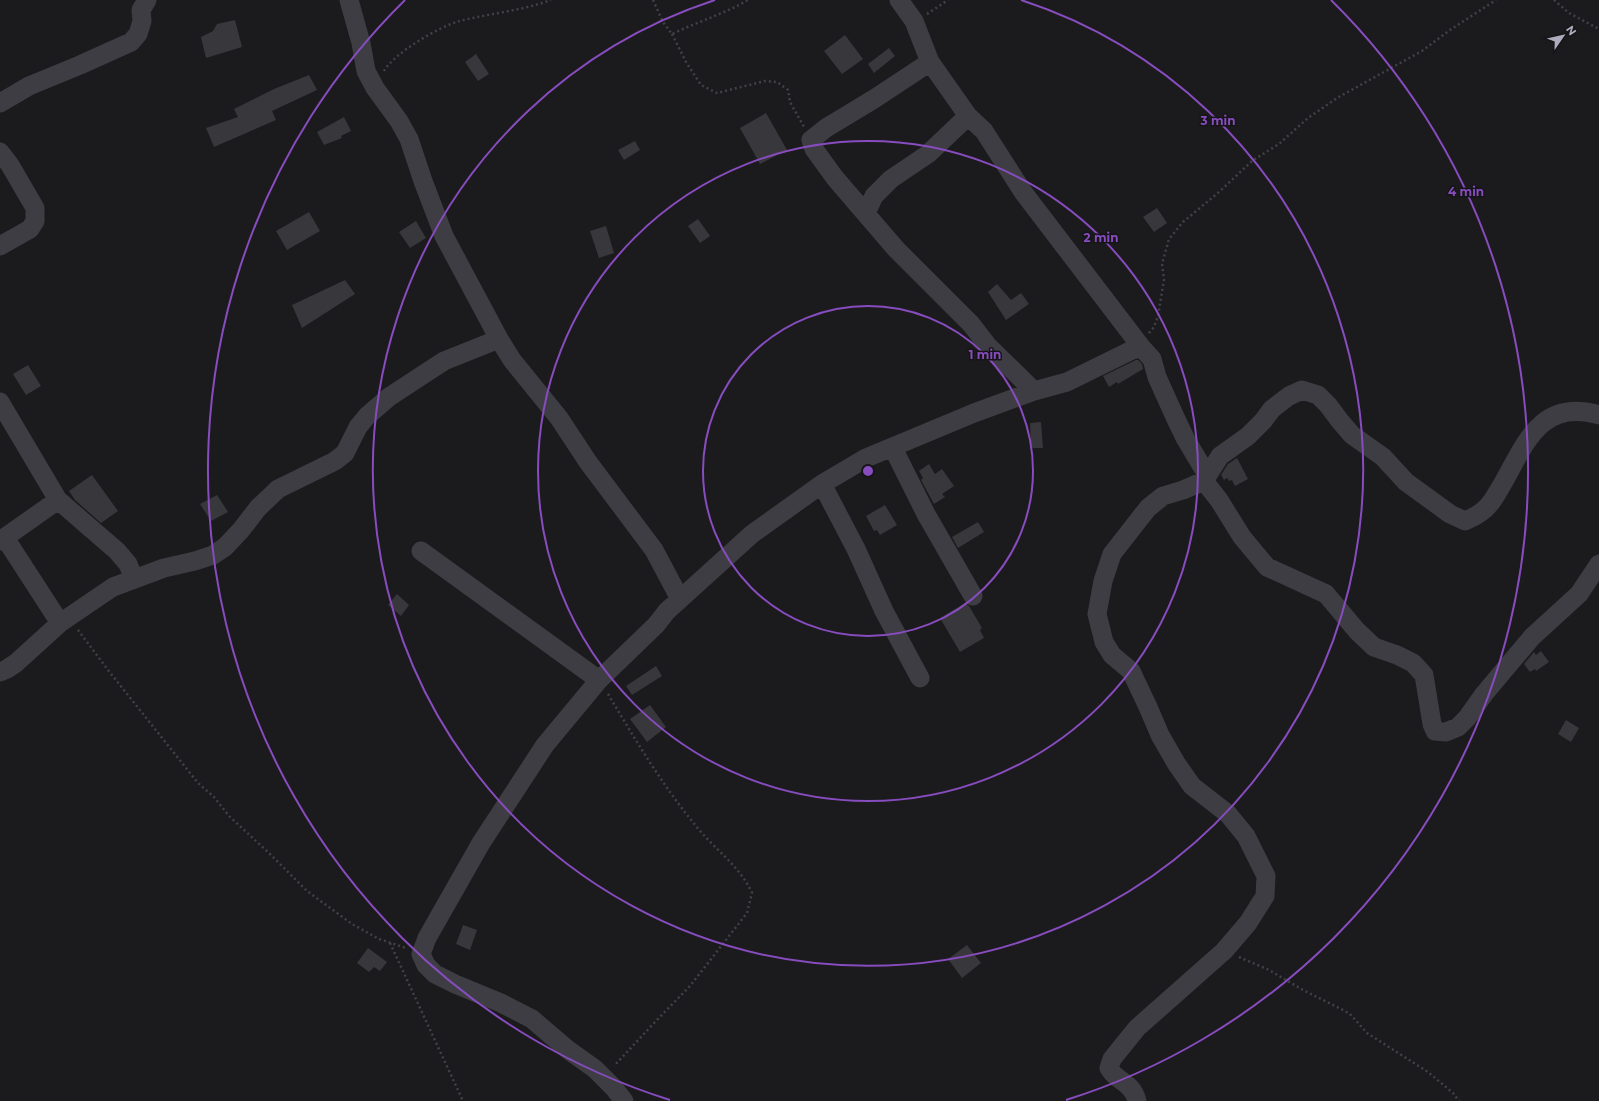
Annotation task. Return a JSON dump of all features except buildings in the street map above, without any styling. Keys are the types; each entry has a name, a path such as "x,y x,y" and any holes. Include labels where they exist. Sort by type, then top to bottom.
{"street":[{"path":"0,103 30,86 131,42 138,34 142,21 141,10 147,0"},
{"path":"349,0 361,43 366,71 375,88 399,121 409,139 444,236 499,338 512,360 559,418 588,462 654,550 680,599"},
{"path":"899,0 914,21 930,62 968,116 984,131 1023,192 1152,359 1157,377 1205,478 1242,537 1267,567 1326,594 1357,631 1374,648 1397,655 1413,663 1424,675 1432,724 1435,731 1446,732 1458,727 1467,718 1484,694 1532,636 1579,594 1599,564"},
{"path":"930,62 874,99 826,128 811,140 814,149 835,178 866,212 896,249 971,324 988,346 1034,391"},
{"path":"866,212 874,196 891,179 928,154 968,116"},
{"path":"0,152 10,165 35,208 35,221 30,229 0,246"},
{"path":"0,672 16,663 65,620 113,586 164,568 213,555 225,547 242,530 258,508 278,490 334,461 345,453 358,427 389,397 444,361 499,338"},
{"path":"624,1101 604,1078 532,1019 501,1003 454,984 435,974 426,965 421,954 427,938 482,843 545,745 599,680 656,625 667,611 752,534 822,484 866,458 974,413 1034,391 1067,382 1132,350 1142,348"},
{"path":"1137,1101 1135,1092 1126,1082 1111,1074 1109,1068 1112,1059 1137,1028 1224,951 1248,923 1265,896 1266,876 1246,836 1228,814 1192,786 1176,763 1160,736 1131,671 1112,655 1104,642 1097,614 1103,581 1112,554 1148,508 1163,496 1183,490 1205,478 1220,456 1248,436 1263,421 1272,409 1289,396 1302,390 1318,395 1352,435 1383,457 1406,482 1450,514 1465,521 1475,517 1492,502 1530,435 1542,424 1557,413 1576,410 1599,415"},
{"path":"0,402 58,500 117,551 128,564 134,579"},
{"path":"893,448 926,514 973,596"},
{"path":"822,484 856,549 884,611 920,678"},
{"path":"58,500 2,539 65,620"},
{"path":"421,551 599,680"}],"path":[{"path":"375,88 388,64 406,48 437,31 459,21 531,7 551,0"},
{"path":"653,0 663,22 672,34 686,62 701,85 717,93 765,81 777,82 788,90 790,102 811,140"},
{"path":"672,34 700,21 733,9 748,0"},
{"path":"914,21 948,0"},
{"path":"1142,348 1148,334 1154,327 1158,316 1164,280 1162,264 1170,239 1183,222 1219,192 1252,161 1279,144 1314,114 1337,98 1422,51 1450,30 1496,0"},
{"path":"1554,0 1569,13 1599,29"},
{"path":"65,620 108,670 198,783 214,797 229,816 307,891 352,924 379,939 421,954"},
{"path":"599,680 654,769 696,826 746,880 752,893 747,913 690,986 604,1078"},
{"path":"390,943 462,1101"},
{"path":"1224,951 1269,970 1303,990 1350,1014 1368,1033 1428,1072 1453,1093 1460,1101"}]}
